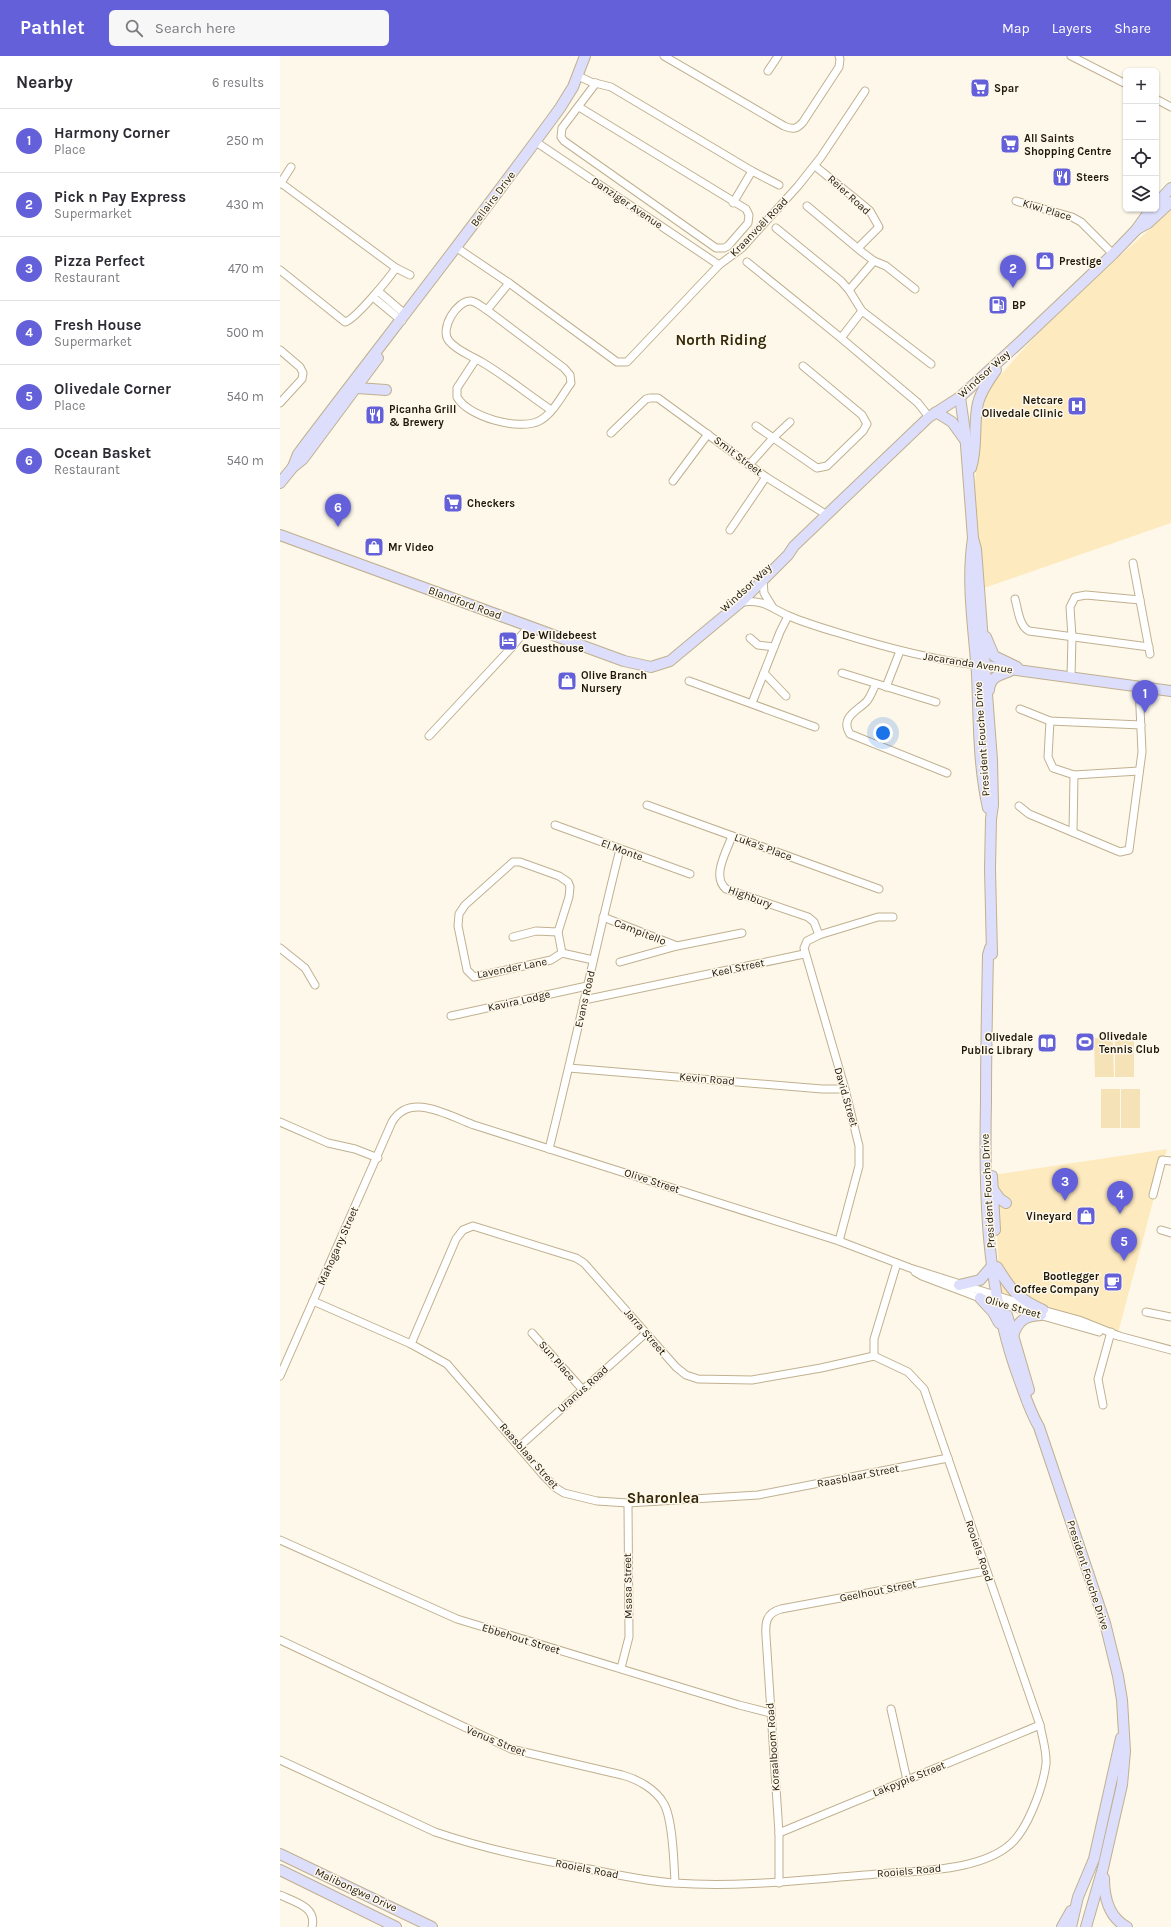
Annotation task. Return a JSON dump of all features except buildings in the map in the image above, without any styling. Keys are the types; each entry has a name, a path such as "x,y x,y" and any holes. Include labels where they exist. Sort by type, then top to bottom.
{"street":[{"name":"Bellairs Drive","path":"280,484 293,467 298,454 360,370 383,342 391,335 536,142 567,98 578,76 585,56"},
{"path":"664,56 784,126 793,129 803,122 839,67 839,56"},
{"path":"768,71 778,56"},
{"path":"1071,56 1123,82"},
{"path":"578,76 596,83 611,86 752,171 779,184"},
{"path":"579,107 748,212 749,219 728,246 724,248 716,248 564,141 561,137 562,128 596,83"},
{"name":"Kraanvoël Road","path":"509,283 620,363 627,362 719,265 742,248 815,166 865,91"},
{"path":"1159,101 1171,107"},
{"name":"Danziger Avenue","path":"536,142 719,265"},
{"name":"Reier Road","path":"815,166 870,211 879,227 858,248"},
{"path":"291,167 280,183 396,268 410,275"},
{"path":"734,203 752,171"},
{"path":"1159,201 1171,188"},
{"name":"Kiwi Place","path":"1016,201 1072,217 1081,222 1113,254"},
{"name":"Windsor Way","path":"1136,230 1148,224 1171,202"},
{"path":"807,206 874,261 886,266 915,289"},
{"name":"Windsor Way","path":"651,667 670,661 702,634 712,628 741,602 794,546 933,415 960,397 1113,254 1136,230 1150,212"},
{"path":"776,228 841,281 849,290 862,311 931,364"},
{"path":"457,248 509,283 487,310"},
{"path":"849,290 874,261"},
{"path":"747,262 933,415 952,422 966,442"},
{"path":"280,270 345,322 351,319 376,294 396,268"},
{"path":"376,294 404,318"},
{"path":"476,359 456,392 460,401 470,410 478,415 492,420 524,424 538,422 551,410 571,383 570,375 564,368 487,310 474,302 466,302 457,309 447,324 446,332 450,341 551,410"},
{"path":"841,338 862,311"},
{"name":"Bellairs Drive","path":"293,467 304,459 357,388 387,344 391,335"},
{"path":"280,350 300,367 303,373 302,378 280,403"},
{"path":"968,475 974,457 978,402 984,388 1006,355"},
{"path":"756,426 811,466 820,468 827,466 863,431 867,424 862,415 803,366"},
{"path":"357,388 386,390"},
{"name":"President Fouche Drive","path":"960,397 966,442 973,538 970,601 988,706 993,805 990,820"},
{"name":"Smit Street","path":"612,433 642,402 650,398 661,400 766,477 827,515"},
{"path":"750,465 773,438 790,422"},
{"path":"673,481 708,434"},
{"path":"730,530 766,477"},
{"name":"Blandford Road","path":"282,534 624,661 651,667"},
{"name":"President Fouche Drive","path":"973,538 976,549 981,615 983,779 990,820 990,948 992,955 990,1136 995,1266"},
{"name":"Windsor Way","path":"702,634 708,624 784,553 794,546"},
{"path":"1015,599 1021,623 1025,630 1149,651 1133,563"},
{"path":"763,580 766,598 772,606"},
{"path":"1071,677 1072,637 1070,607 1073,600 1079,595 1140,600"},
{"name":"Jacaranda Avenue","path":"741,602 755,601 772,606 788,616 838,633 900,651 1012,670 1171,691"},
{"path":"981,615 988,643 994,656 1028,672"},
{"path":"752,703 788,616"},
{"path":"429,736 512,647 529,626"},
{"path":"750,638 758,645 774,647"},
{"path":"886,687 900,651"},
{"path":"988,706 989,688 992,680 999,675 1012,670"},
{"path":"764,673 786,696"},
{"path":"842,673 936,702"},
{"path":"690,681 815,727"},
{"path":"876,684 866,703 854,710 851,715 847,726 850,734 947,772"},
{"path":"1019,806 1030,814 1120,852 1128,850 1142,752 1139,686"},
{"path":"1020,709 1050,721 1141,725"},
{"path":"1050,721 1048,750 1050,763 1053,768 1074,775 1139,771"},
{"path":"1073,832 1074,775"},
{"name":"Luka's Place","path":"646,805 879,889"},
{"name":"El Monte","path":"555,825 690,874"},
{"name":"Highbury","path":"732,836 719,872 722,886 726,889 808,917 814,922 819,935"},
{"name":"Evans Road","path":"549,1148 620,849"},
{"name":"Lavender Lane","path":"562,953 558,932 569,897 570,887 568,882 559,876 517,861 509,864 466,905 459,914 458,920 467,970 474,976 551,960 562,953 593,960"},
{"name":"Campitello","path":"603,917 677,946"},
{"path":"804,954 804,948 807,941 819,935 878,917 893,917"},
{"path":"513,936 536,931 558,932"},
{"name":"Campitello","path":"620,962 677,946 742,933"},
{"path":"280,948 305,968 315,985"},
{"name":"President Fouche Drive","path":"990,948 988,955 985,1130 986,1205 1001,1301 1009,1337 1038,1416 1039,1427 1113,1650 1121,1694 1125,1752 1122,1785 1103,1868 1086,1927"},
{"name":"Keel Street","path":"584,1000 804,954"},
{"name":"David Street","path":"804,954 845,1089 860,1156 839,1241"},
{"name":"Kavira Lodge","path":"451,1016 587,986"},
{"name":"Kevin Road","path":"569,1068 822,1089 845,1089"},
{"name":"Olive Street","path":"395,1117 407,1107 420,1106 474,1125 839,1241 910,1268 924,1271 1001,1301 1171,1350"},
{"name":"Mahogany Street","path":"280,1376 395,1117"},
{"path":"280,1122 328,1143 355,1149 378,1158"},
{"path":"1153,1195 1162,1160 1171,1161"},
{"path":"992,1188 1000,1199 1006,1203"},
{"name":"Jarra Street","path":"411,1344 456,1239 463,1230 473,1226 576,1258 584,1263 681,1371 692,1377 708,1380 752,1380 821,1368 874,1356"},
{"path":"1161,1230 1171,1233"},
{"path":"874,1356 874,1339 897,1263"},
{"path":"959,1285 980,1280 995,1266 1018,1296 1042,1312"},
{"name":"Olive Street","path":"910,1268 922,1276 980,1298 1001,1301"},
{"path":"980,1298 995,1316 1009,1337 1022,1319 1042,1312"},
{"name":"Raasblaar Street","path":"313,1301 411,1344 437,1358 451,1368 520,1446 544,1476 559,1491 597,1500 628,1503 758,1495 948,1458"},
{"path":"1146,1312 1171,1317"},
{"name":"Sun Place","path":"532,1333 582,1389"},
{"name":"Uranus Road","path":"520,1446 646,1333"},
{"path":"1103,1405 1098,1379 1111,1333"},
{"name":"Rooiels Road","path":"280,1760 435,1832 453,1838 535,1859 644,1880 675,1883 779,1883 951,1868 983,1859 1007,1848 1020,1834 1025,1825 1036,1799 1046,1763 1040,1725 986,1571 930,1403 920,1384 908,1372 874,1356"},
{"name":"Msasa Street","path":"621,1668 629,1638 628,1503"},
{"name":"Ebbehout Street","path":"280,1540 457,1619 739,1705 770,1713"},
{"name":"Geelhout Street","path":"771,1613 780,1609 986,1571"},
{"name":"Koraalboom Road","path":"771,1613 766,1624 770,1713 779,1833 779,1883"},
{"name":"Venus Street","path":"280,1640 511,1749 622,1775 638,1781 659,1797 664,1805 674,1854 675,1883"},
{"path":"892,1709 907,1780"},
{"name":"Lakpypie Street","path":"779,1833 1040,1725"},
{"name":"President Fouche Drive","path":"1071,1927 1078,1897 1094,1859 1123,1726"},
{"name":"Malibongwe Drive","path":"280,1854 432,1927"},
{"path":"1103,1868 1104,1888 1109,1907 1116,1918 1127,1927"},
{"name":"Malibongwe Drive","path":"280,1870 396,1927"},
{"path":"280,1895 310,1910 313,1916 312,1927"},
{"path":"1062,1927 1078,1897"}],"shaded area":[{"name":"Netcare Olivedale Clinic","path":"1171,210 1171,523 984,588 974,490 986,394 996,380 1050,319"},
{"path":"1094,1038 1113,1038 1114,1077 1095,1077"},
{"path":"1115,1038 1134,1038 1134,1077 1115,1077"},
{"path":"1101,1089 1120,1089 1120,1128 1101,1128"},
{"path":"1121,1089 1140,1089 1140,1128 1121,1128"},
{"path":"1167,1149 1118,1333 1001,1300 993,1175"}],"place":[{"name":"Spar","path":"980,88"},
{"name":"All Saints Shopping Centre","path":"1010,144"},
{"name":"Steers","path":"1062,177"},
{"name":"Prestige","path":"1045,261"},
{"name":"Pick n Pay Express","path":"1013,288"},
{"name":"BP","path":"998,305"},
{"name":"Netcare Olivedale Clinic","path":"1077,406"},
{"name":"Picanha Grill & Brewery","path":"375,415"},
{"name":"Checkers","path":"453,503"},
{"name":"Ocean Basket","path":"338,527"},
{"name":"Mr Video","path":"374,547"},
{"name":"De Wildebeest Guesthouse","path":"508,641"},
{"name":"Olive Branch Nursery","path":"567,681"},
{"name":"Harmony Corner","path":"1145,713"},
{"name":"Olivedale Tennis Club","path":"1085,1042"},
{"name":"Olivedale Public Library","path":"1047,1043"},
{"name":"Pizza Perfect","path":"1065,1201"},
{"name":"Fresh House","path":"1120,1214"},
{"name":"Vineyard","path":"1086,1216"},
{"name":"Olivedale Corner","path":"1124,1261"},
{"name":"Bootlegger Coffee Company","path":"1113,1282"}],"district":[{"name":"North Riding","path":"721,340"},
{"name":"Sharonlea","path":"663,1498"}]}
